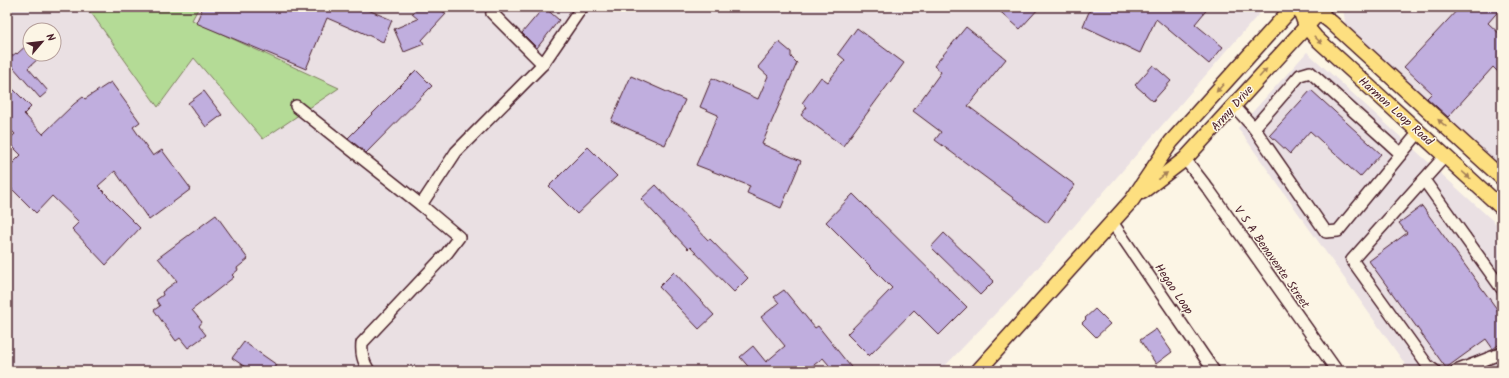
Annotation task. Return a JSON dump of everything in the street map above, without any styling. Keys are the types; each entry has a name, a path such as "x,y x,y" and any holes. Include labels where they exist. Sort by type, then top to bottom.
{"main road":[{"name":"Army Drive","path":"978,371 1132,200 1171,142 1293,7"},
{"name":"Harmon Loop Road","path":"1299,7 1306,26 1316,38 1502,208"},
{"name":"Army Drive","path":"1132,200 1185,159 1306,26 1316,9"},
{"name":"Harmon Loop Road","path":"1316,9 1502,178"}],"street":[{"path":"496,7 492,14 543,64"},
{"path":"421,205 456,152 543,64 582,7"},
{"path":"1254,128 1300,75 1310,72 1401,154"},
{"path":"296,106 459,237 447,252 362,343 361,351 368,371"},
{"path":"1234,106 1254,128 1326,232 1338,231 1419,132"},
{"path":"1435,371 1428,366 1352,260 1445,156"},
{"name":"V S A Benavente Street","path":"1185,159 1209,190 1336,371"},
{"path":"1424,180 1502,289"},
{"name":"Hegao Loop","path":"1112,222 1214,371"},
{"path":"1456,371 1502,352"}],"shaded area":[{"path":"7,7 1265,7 1022,286 940,371 7,371"},
{"path":"1344,7 1502,7 1502,174 1347,36"},
{"path":"1307,52 1502,229 1502,371 1410,371 1238,128"}],"green space":[{"path":"83,7 199,7 192,20 339,88 263,139 194,58 158,107 92,14"}],"building":[{"path":"203,7 361,7 392,20 383,42 327,18 306,69 196,23"},
{"path":"418,7 438,7 446,14 422,40 424,44 404,52 394,29 418,19 412,14"},
{"path":"544,7 559,20 537,48 522,33"},
{"path":"995,7 1040,7 1020,29"},
{"path":"1091,7 1209,7 1195,24 1223,47 1209,64 1156,19 1140,53 1083,26"},
{"path":"1460,7 1502,7 1488,23 1502,36 1502,76 1493,67 1448,117 1427,98 1432,93 1404,67"},
{"path":"966,27 1006,59 968,106 1075,185 1047,223 935,140 941,132 913,111 941,72 934,66"},
{"path":"857,28 904,63 843,146 801,115 807,107 802,103 821,77 828,82 845,60 838,54"},
{"path":"779,42 791,52 791,57 797,63 762,144 801,161 781,208 747,193 750,186 696,165 718,115 700,107 712,78 758,99 768,76 758,67"},
{"path":"22,49 22,62 35,62 28,68 48,91 40,98 7,60 16,53 17,54"},
{"path":"1153,65 1171,81 1153,101 1135,85"},
{"path":"416,70 432,86 366,153 348,138"},
{"path":"631,76 685,100 665,145 611,121"},
{"path":"111,82 140,122 133,127 153,156 162,150 191,189 149,220 115,171 98,186 140,228 106,265 72,229 79,222 52,196 36,213 7,184 7,169 21,155 7,141 15,134 7,126 7,83 31,107 24,114 43,134 83,97 85,99"},
{"path":"1311,90 1381,154 1360,177 1310,131 1290,154 1270,135"},
{"path":"204,91 222,115 206,127 188,103"},
{"path":"588,147 617,176 577,214 549,186"},
{"path":"656,185 708,240 710,239 748,278 734,292 690,247 688,249 641,199"},
{"path":"853,194 967,307 939,335 914,310 869,356 847,334 892,288 826,222"},
{"path":"1422,206 1502,316 1502,342 1493,349 1486,339 1446,368 1369,261 1407,233 1399,223"},
{"path":"216,215 248,259 237,268 238,270 232,275 234,277 192,310 202,322 199,326 206,335 188,348 180,338 176,341 154,310 160,306 156,300 163,295 162,292 177,281 158,258"},
{"path":"944,233 994,281 980,295 931,247"},
{"path":"674,272 714,315 699,329 659,287"},
{"path":"784,290 815,328 818,326 854,371 834,371 823,358 806,371 752,371 740,357 753,346 766,362 785,346 761,317 779,303 774,297"},
{"path":"1095,309 1110,324 1096,337 1082,323 1086,319 1085,318"},
{"path":"1156,329 1172,352 1156,364 1140,340"},
{"path":"244,342 277,365 273,371 251,371 232,358"}]}
